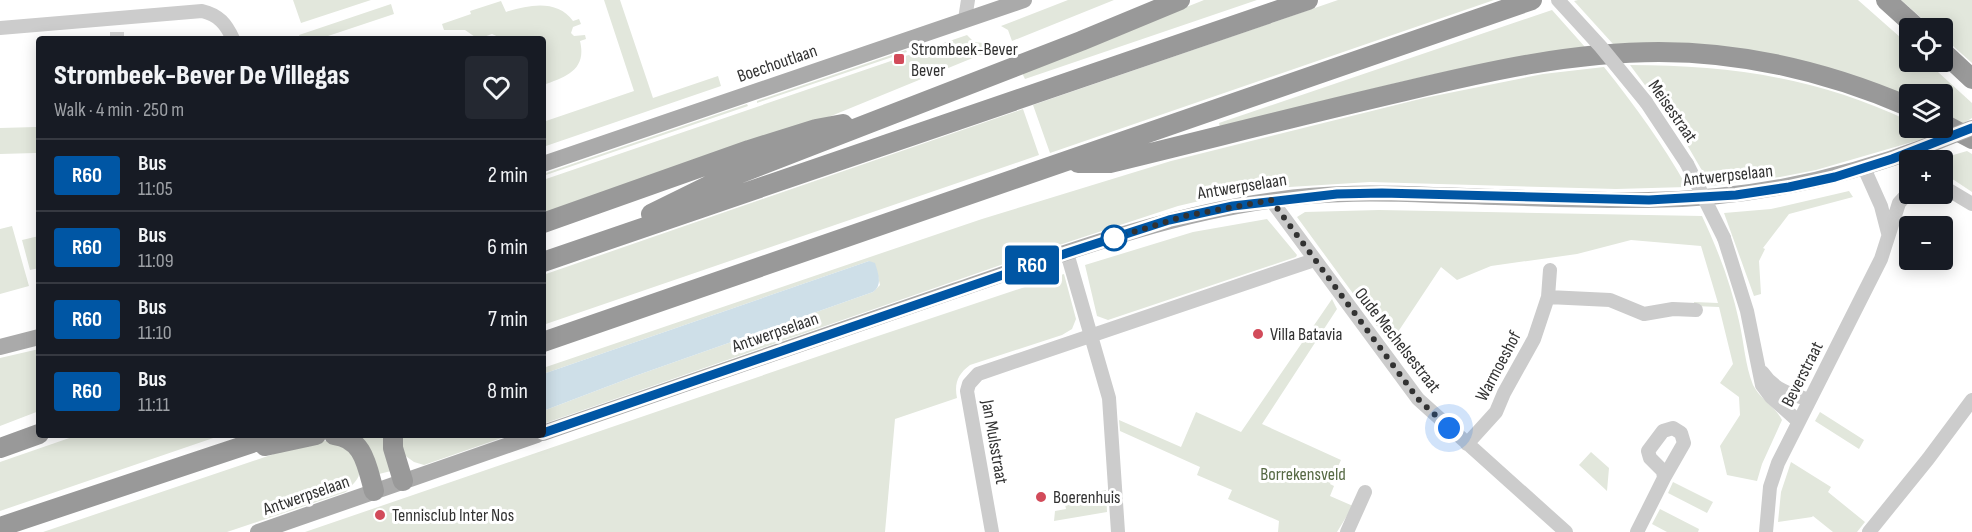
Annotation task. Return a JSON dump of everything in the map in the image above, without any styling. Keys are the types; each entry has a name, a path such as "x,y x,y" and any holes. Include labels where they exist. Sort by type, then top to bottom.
{"highway":[{"path":"573,252 710,185 1180,0"},
{"path":"546,261 1308,0"},
{"path":"546,341 1532,0"},
{"path":"1886,0 1906,18"},
{"path":"1064,163 1110,163 1459,78 1543,61 1612,53 1700,53 1789,66 1863,88 1899,103"},
{"path":"1953,61 1972,79"},
{"path":"546,222 805,132 884,117"},
{"path":"1953,129 1972,139"},
{"path":"546,349 642,308"},
{"path":"0,448 36,435"},
{"path":"0,527 267,438"},
{"path":"204,460 303,438"},
{"path":"345,438 359,447 374,491"},
{"path":"393,438 393,448 404,481"}],"main road":[{"name":"Boechoutlaan","path":"546,163 965,20 992,5 1024,0"},
{"name":"Antwerpselaan","path":"546,432 1067,253 1185,216 1271,200 1324,195 1382,193 1613,200 1684,199 1771,190 1807,184 1864,168 1972,128"},
{"path":"0,347 36,338"},
{"name":"Antwerpselaan","path":"258,532 528,438"}],"street":[{"path":"965,20 968,0"},
{"name":"Meisestraat","path":"1558,0 1601,46 1646,102 1687,164 1724,238 1747,311 1760,379 1766,391 1798,421"},
{"path":"0,28 116,26 202,11 218,17 232,36"},
{"path":"1864,168 1881,206 1889,238"},
{"path":"1953,193 1972,204"},
{"name":"Oude Mechelsestraat","path":"1271,200 1418,399 1566,532"},
{"name":"Beverstraat","path":"1766,532 1769,495 1775,471 1881,259 1899,204"},
{"path":"1067,253 1109,399 1118,532"},
{"path":"1092,335 1314,260"},
{"name":"Warmoeshof","path":"1467,444 1496,412 1533,339 1548,297 1550,270"},
{"path":"1548,297 1611,300 1644,314 1673,309 1696,310"},
{"name":"Jan Mulsstraat","path":"992,532 968,398 969,384 978,374 1092,335"},
{"name":"Meisestraat","path":"1758,365 1774,386 1810,400"},
{"path":"1869,532 1972,400"},
{"path":"1637,532 1664,478"},
{"path":"1347,532 1365,492"}],"green space":[{"path":"293,0 371,0 301,23"},
{"path":"604,0 620,0 653,98 718,76 721,86 546,146 546,121 634,91"},
{"path":"1068,0 1114,0 1012,41 1008,30 1001,26"},
{"path":"1204,0 1257,0 1025,79 1022,73"},
{"path":"1338,0 1494,0 1050,153 1033,105"},
{"path":"1858,0 1899,36 1899,72 1938,72 1951,84 1899,84 1899,96 1613,44 1574,1"},
{"path":"1901,0 1972,0 1972,63 1953,46 1953,18 1922,18"},
{"path":"501,1 506,12 525,7 543,6 560,10 573,21 579,19 581,24 573,27 571,33 574,36 585,35 586,39 580,41 581,51 577,66 567,75 546,84 546,36 496,36 492,34 474,36 465,30 444,30 442,24 471,14 470,11"},
{"path":"391,4 394,14 328,36 299,35"},
{"path":"1552,10 1585,47 1447,71 1220,127 1219,123"},
{"path":"967,35 974,42 983,43 988,47 1001,44 1002,46 814,123 546,212 546,179"},
{"path":"906,50 907,52 757,103 757,101"},
{"path":"1630,65 1739,71 1807,84 1875,106 1899,117 1899,138 1926,138 1816,170 1711,186 1679,131"},
{"path":"1604,67 1648,126 1687,187 1616,189 1370,182 1273,188 1225,195 1178,206 1047,249 546,423 546,410 873,292 880,285 877,272 869,261 546,373 546,367 982,219 1171,161 1424,98 1543,74"},
{"path":"1953,86 1972,103 1972,118 1962,124 1953,119"},
{"path":"747,104 748,106 546,175 546,173"},
{"path":"1023,109 1039,155 546,324 546,274"},
{"path":"36,127 36,153 0,154 0,128"},
{"path":"1967,151 1972,154 1972,192 1953,180 1953,155"},
{"path":"1849,191 1853,197 1789,214 1763,248 1765,249 1759,261 1761,294 1754,296 1724,213 1771,209"},
{"path":"1379,210 1702,216 1719,254 1732,294 1753,385 1782,420 1762,464 1757,481 1727,475 1720,446 1740,415 1739,397 1720,383 1733,364 1719,307 1694,306 1694,302 1718,303 1701,246 1631,240 1577,254 1491,266 1457,280 1441,267 1390,344 1297,217 1305,212"},
{"path":"1267,219 1297,255 1296,257 1108,320 1097,316 1085,265 1193,232"},
{"path":"12,226 29,286 0,294 0,229"},
{"path":"36,237 36,269 30,270 22,240"},
{"path":"1064,274 1076,319 1072,329 1062,335 970,365 958,379 957,398 895,419 885,532 305,532 869,339"},
{"name":"Borrekensveld","path":"1332,299 1337,309 1262,424 1341,460 1330,484 1334,486 1330,496 1353,506 1337,532 1278,532 1279,521 1228,499 1232,490 1197,475 1200,467 1120,431 1119,420 1181,447 1196,412 1241,432"},
{"path":"36,350 36,412 0,426 0,358"},
{"path":"1820,412 1864,440 1859,449 1815,421"},
{"path":"69,438 213,438 0,511 0,462"},
{"path":"359,438 385,438 391,471 379,474"},
{"path":"400,438 501,438 424,465 414,462 403,454"},
{"path":"315,440 336,442 355,454 359,476 346,492 227,532 43,532"},
{"path":"1591,452 1609,468 1607,491 1579,465"},
{"path":"1791,462 1831,487 1828,492 1865,522 1857,532 1833,532 1813,516 1778,522 1781,492"},
{"path":"1673,482 1713,502 1707,513 1668,493"},
{"path":"1106,490 1107,512 1054,521 1055,511 1066,509 1064,499"},
{"path":"1660,509 1699,529 1698,532 1667,532 1652,524"}],"shaded area":[{"path":"869,261 875,263 879,279 878,286 873,292 546,410 546,373"}],"bus line":[{"name":"R60","path":"546,432 1067,253 1185,216 1233,206 1337,194 1382,193 1613,200 1710,198 1807,184 1835,177 1892,159 1972,128"}],"place":[{"name":"Strombeek-Bever Bever","path":"899,59"},
{"name":"Villa Batavia","path":"1258,334"},
{"name":"Boerenhuis","path":"1041,497"},
{"name":"Tennisclub Inter Nos","path":"380,515"}],"route":[{"path":"1114,238 1185,216 1271,200 1418,399 1449,428"}]}
